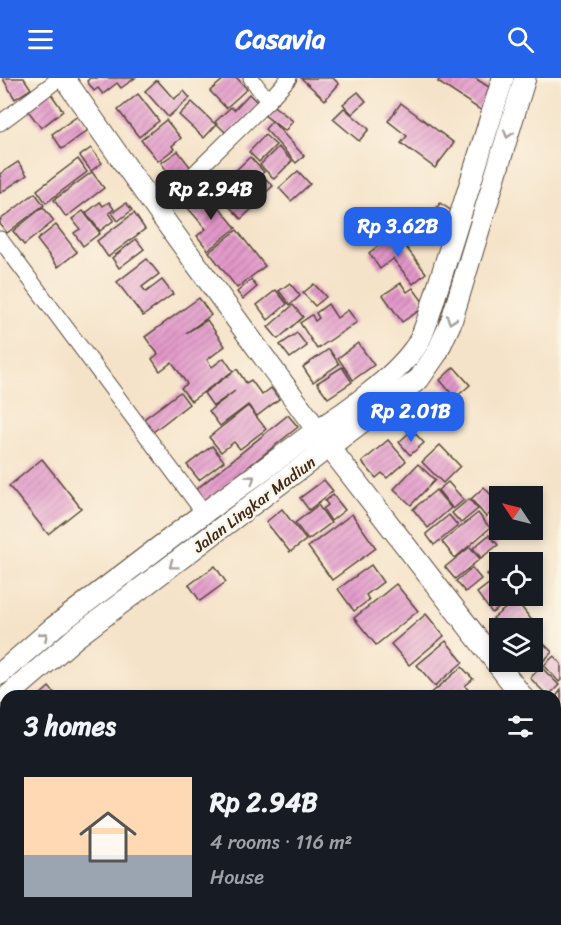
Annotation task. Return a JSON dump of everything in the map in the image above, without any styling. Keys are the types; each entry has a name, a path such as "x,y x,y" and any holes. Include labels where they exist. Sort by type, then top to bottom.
{"main road":[{"path":"62,78 330,448 517,690"},
{"name":"Jalan Lingkar Madiun","path":"0,674 54,627 204,513 335,419 399,368 416,347 428,320 503,78"},
{"name":"Jalan Lingkar Madiun","path":"15,690 75,638 419,379 437,353 451,322 525,78"}],"street":[{"path":"0,123 62,78"},
{"path":"251,78 268,102"},
{"path":"157,210 268,102 289,78"},
{"path":"0,239 204,513"}],"building":[{"path":"24,78 31,89 15,99 3,79"},
{"path":"90,78 135,78 121,88 117,83 103,94 98,88 94,91 87,81"},
{"path":"225,78 237,78 247,89 226,108 210,91"},
{"path":"301,78 333,78 339,84 325,100"},
{"path":"440,78 475,78 495,91 482,111 438,82"},
{"path":"157,80 174,99 184,91 190,98 168,117 145,91"},
{"path":"49,91 63,111 41,128 26,108"},
{"path":"358,92 366,101 352,114 343,104"},
{"path":"138,94 159,121 139,137 118,110"},
{"path":"249,94 259,104 228,135 215,122 231,107 234,110"},
{"path":"192,102 216,125 204,138 179,115"},
{"path":"401,103 454,143 435,168 401,143 407,136 388,121"},
{"path":"271,104 293,121 285,131 263,114"},
{"path":"344,108 369,129 359,141 333,119"},
{"path":"78,116 88,130 62,149 52,134"},
{"path":"166,120 181,138 172,146 174,149 158,161 141,140"},
{"path":"272,121 304,156 296,163 265,129"},
{"path":"265,135 276,145 259,162 249,152"},
{"path":"278,147 292,161 274,179 260,165"},
{"path":"91,148 102,163 91,171 80,156"},
{"path":"178,151 191,168 175,181 161,163"},
{"path":"250,157 264,172 247,187 234,172"},
{"path":"78,159 87,172 46,203 37,190"},
{"path":"18,162 27,175 0,193 0,174"},
{"path":"298,171 310,184 291,201 279,188"},
{"path":"92,172 104,188 66,217 54,200"},
{"path":"229,175 255,206 241,219 214,190"},
{"path":"263,176 273,186 255,202 246,191"},
{"path":"207,192 236,228 208,250 197,236 206,229 188,208"},
{"path":"35,193 44,205 7,233 0,224 0,220"},
{"path":"100,202 103,206 109,202 114,209 109,213 114,220 100,231 86,213"},
{"path":"126,203 132,210 118,221 112,213"},
{"path":"440,203 455,213 448,224 433,214"},
{"path":"43,207 54,221 24,245 13,231"},
{"path":"83,211 100,233 83,246 74,233 80,229 72,219"},
{"path":"134,213 145,229 108,257 97,241"},
{"path":"56,225 77,252 58,267 37,240"},
{"path":"237,230 265,266 237,288 209,252"},
{"path":"395,233 426,273 413,284 393,259 380,269 369,253"},
{"path":"136,239 144,249 119,268 112,258"},
{"path":"147,259 159,274 142,287 146,292 162,280 173,294 143,316 117,282"},
{"path":"251,280 257,287 243,299 237,292"},
{"path":"290,283 300,296 290,305 279,291"},
{"path":"401,283 407,292 413,288 426,306 402,322 383,295"},
{"path":"314,284 326,297 315,306 303,293"},
{"path":"276,290 287,304 268,320 257,305"},
{"path":"199,298 211,315 186,333 207,320 225,346 207,360 212,367 224,358 233,371 191,401 181,388 187,384 172,362 160,371 152,359 158,354 145,337"},
{"path":"328,304 337,318 348,310 357,322 317,349 300,323 312,315 315,321 319,318 316,313"},
{"path":"293,305 303,317 278,339 268,327"},
{"path":"297,333 307,346 290,358 280,345"},
{"path":"358,343 374,365 353,380 338,358"},
{"path":"329,349 339,364 313,382 303,367"},
{"path":"342,367 352,382 328,398 317,383"},
{"path":"454,367 470,385 455,398 440,380"},
{"path":"237,369 246,383 251,380 262,395 271,388 279,399 257,416 248,405 220,426 209,411 235,391 213,406 204,393"},
{"path":"180,392 189,404 153,432 144,419"},
{"path":"248,406 266,429 240,449 234,442 221,452 209,437"},
{"path":"288,415 298,427 202,504 193,492"},
{"path":"412,430 424,443 410,455 399,442"},
{"path":"388,440 406,461 387,478 382,473 376,478 362,462"},
{"path":"440,445 460,466 443,483 422,462"},
{"path":"212,446 224,461 199,480 187,465"},
{"path":"42,459 81,508 48,534 9,486"},
{"path":"418,464 435,480 411,505 394,489"},
{"path":"324,480 333,491 309,510 300,498"},
{"path":"448,482 464,500 453,509 438,490"},
{"path":"484,487 489,493 489,514 486,517 471,499"},
{"path":"436,490 451,508 428,528 413,509"},
{"path":"333,495 345,510 331,521 323,509 328,505 325,501"},
{"path":"469,499 478,509 461,523 452,513"},
{"path":"318,505 331,523 308,540 295,523"},
{"path":"282,509 306,540 290,552 266,522"},
{"path":"478,513 489,527 455,558 442,542"},
{"path":"352,514 376,548 332,580 308,547"},
{"path":"449,515 458,526 434,545 426,534"},
{"path":"489,535 489,540 494,540 498,545 481,558 473,548"},
{"path":"470,547 480,559 455,579 445,567"},
{"path":"371,565 383,582 366,595 369,600 354,611 338,589"},
{"path":"215,566 226,582 200,601 189,585"},
{"path":"472,568 481,579 465,592 456,581"},
{"path":"396,584 418,611 376,645 354,618"},
{"path":"489,584 489,606 502,606 492,613 477,593"},
{"path":"508,606 521,606 530,618 493,618"},
{"path":"426,614 444,636 409,665 391,644"},
{"path":"446,641 463,662 435,686 417,665"},
{"path":"543,643 552,652 543,662"},
{"path":"554,656 561,664 559,682 544,665"},
{"path":"462,667 473,679 465,686 469,690 435,690"},
{"path":"543,669 559,685 554,690 542,690 530,678 536,672 543,672"}]}
